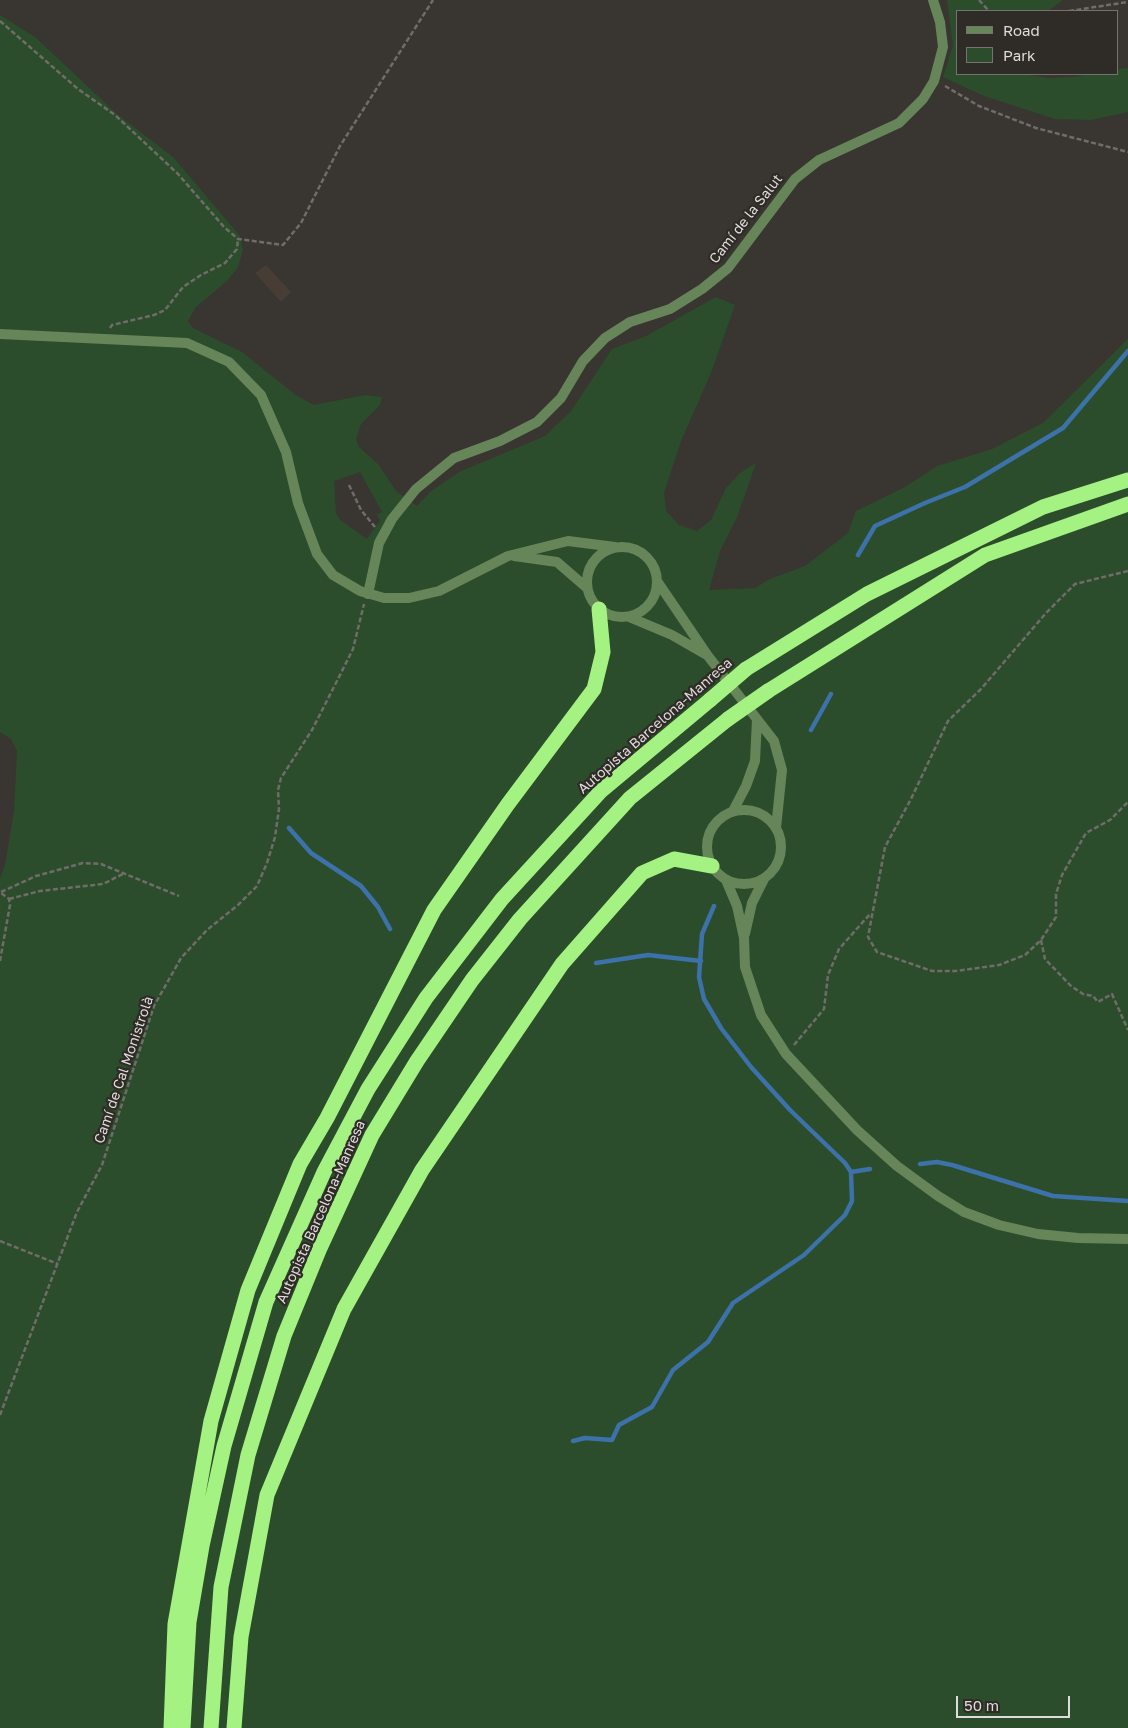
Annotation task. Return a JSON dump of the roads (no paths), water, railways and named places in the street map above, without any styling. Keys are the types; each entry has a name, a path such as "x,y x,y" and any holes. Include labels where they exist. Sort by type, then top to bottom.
{"highway":[{"name":"Autopista Barcelona-Manresa","path":"183,1728 189,1622 202,1546 224,1446 266,1302 324,1172 368,1089 426,998 502,899 601,792 746,669 867,594 1043,506 1128,480"},
{"name":"Autopista Barcelona-Manresa","path":"210,1728 221,1587 248,1455 284,1336 320,1248 372,1135 417,1061 472,980 520,918 630,798 728,719 768,691 986,555 1128,504"},
{"path":"171,1728 176,1624 209,1430 248,1290 300,1164 327,1118 434,910 508,804 594,689 603,652 599,609"},
{"path":"234,1728 241,1637 267,1495 344,1309 422,1170 562,964 642,873 674,859 712,866"}],"street":[{"name":"Camí de la Salut","path":"368,594 379,543 392,518 416,489 454,458 500,441 537,422 561,398 583,361 605,338 630,322 670,309 702,289 728,268 795,179 813,164 850,144 899,123 917,105 934,81 943,46 940,22 933,0"},
{"path":"0,334 187,344 229,362 261,395 286,452 298,503 316,554 334,575 368,594 384,598 409,598 440,591 508,556 568,541 615,548 630,548 644,554 653,566 657,581 708,656 774,741 782,770 776,828 781,841 780,856 774,869 764,879 752,903 744,938"},
{"path":"615,548 602,553 592,562 587,575 587,588 591,600 599,609 613,617 630,617 672,635 708,656"},
{"path":"508,556 556,562 587,588"},
{"path":"630,617 641,612 650,604 656,593 657,581"},
{"path":"733,811 746,786 755,761 757,719"},
{"path":"776,828 757,812 749,810 733,811 718,820 709,834 706,850 712,866 726,880 737,906 744,938 745,966 761,1015 786,1054 857,1130 897,1166 938,1196 964,1212 999,1226 1038,1234 1078,1238 1128,1239"},
{"path":"726,880 745,885 764,879"}],"waterway":[{"path":"858,555 875,526 965,487 1063,428 1128,351"},
{"path":"811,730 831,694"},
{"path":"289,828 311,853 361,886 378,907 390,929"},
{"path":"573,1441 585,1438 612,1440 619,1425 652,1407 673,1370 708,1342 733,1303 804,1255 845,1215 852,1201 851,1172 845,1163 790,1110 751,1067 721,1028 704,999 699,977 702,934 714,906"},
{"path":"596,963 648,955 701,961"},
{"path":"920,1164 937,1162 952,1165 1053,1196 1128,1201"},
{"path":"851,1172 870,1169"}]}
